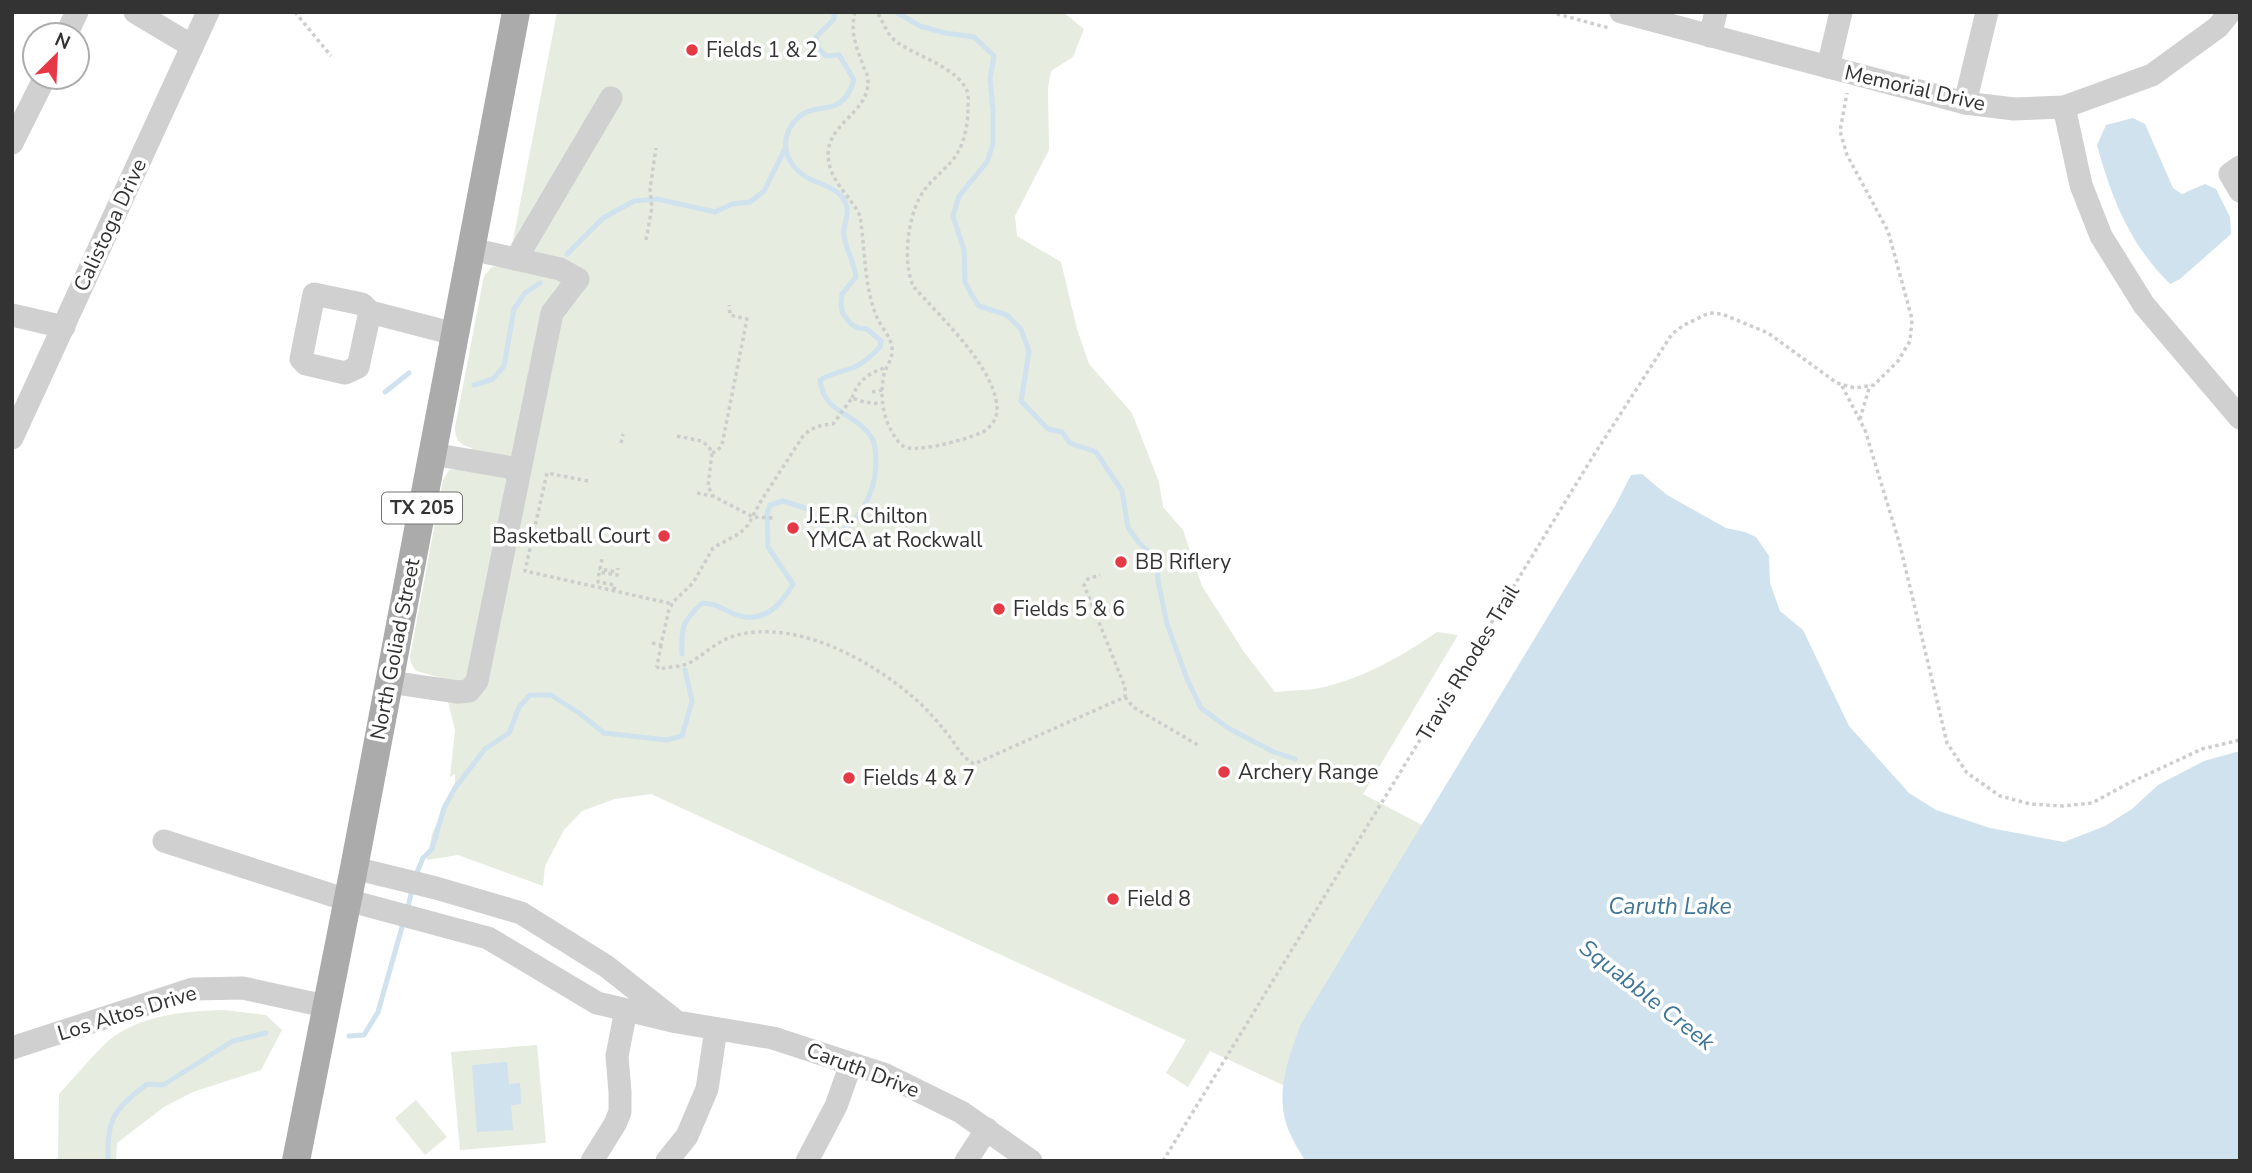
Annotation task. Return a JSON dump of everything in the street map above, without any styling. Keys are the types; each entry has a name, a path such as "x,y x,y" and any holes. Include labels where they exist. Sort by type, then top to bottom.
{"main road":[{"name":"North Goliad Street","path":"296,1161 516,12"}],"street":[{"path":"135,12 192,46"},
{"name":"Calistoga Drive","path":"12,438 208,12"},
{"name":"Memorial Drive","path":"1621,12 1965,103 2014,109 2064,107 2152,75 2218,27 2230,12"},
{"path":"1710,36 1716,12"},
{"path":"1828,66 1841,12"},
{"path":"1965,103 1987,12"},
{"path":"12,143 38,91"},
{"path":"516,259 611,98"},
{"path":"2064,107 2081,185 2101,236 2144,305 2240,418"},
{"path":"2240,167 2230,174 2240,191"},
{"path":"389,682 458,692 469,691 477,681 552,313 578,279 560,269 471,249"},
{"path":"370,312 455,334"},
{"path":"12,315 64,327"},
{"path":"432,454 519,469"},
{"name":"Caruth Drive","path":"164,841 347,900 488,938 597,1003 677,1022 773,1038 851,1064 905,1084 961,1112 1031,1161"},
{"name":"Caruth Drive","path":"354,868 436,888 521,914 606,966 677,1022"},
{"name":"Los Altos Drive","path":"12,1048 193,989 250,989 325,1006"},
{"path":"592,1161 620,1112 617,1056 626,1010"},
{"path":"667,1161 687,1136 707,1089 716,1029"},
{"path":"807,1161 831,1116 851,1064"},
{"path":"966,1161 987,1129"}],"path":[{"path":"295,12 331,57"},
{"path":"855,12 853,38 868,77 867,89 856,111 843,121 833,136 828,149 828,160 834,177 860,216 870,294 877,317 889,336 892,354 881,404 897,441 908,448 917,449 984,432 995,419 997,411 994,395 982,366 913,286 908,274 906,256 917,202 953,161 961,146 968,114 968,91 957,77 896,42 886,31 877,12"},
{"path":"1842,386 1855,388 1874,385 1898,361 1910,341 1912,319 1888,231 1847,155 1840,131 1847,91"},
{"path":"646,240 652,208 650,188 656,148"},
{"path":"712,453 722,444 747,319 730,316 729,305"},
{"name":"Travis Rhodes Trail","path":"1163,1161 1592,458 1672,334 1709,313 1723,314 1768,333 1842,386 1865,430 1900,545 1947,743 1967,773 2000,796 2020,801 2063,806 2092,803 2202,749 2240,740"},
{"path":"887,367 864,377 837,421 811,429 803,436 761,501 756,517 740,533 713,548 693,583 669,609 657,666 659,669 689,663 710,647 736,635 770,632 808,639 840,650 877,669 915,698 964,758 974,764 1125,697"},
{"path":"1860,419 1870,385"},
{"path":"872,391 882,390"},
{"path":"850,400 881,404"},
{"path":"621,443 623,433"},
{"path":"677,436 702,441 712,453 708,486 713,496"},
{"path":"588,481 547,473 525,571 673,604"},
{"path":"697,493 713,496 756,517 775,518"},
{"path":"601,561 600,569 618,570 617,575 599,572 597,582 615,585 614,590"},
{"path":"1100,575 1088,579 1084,585 1125,687 1125,697 1133,707 1196,744"},
{"path":"652,643 661,645"}],"shaded area":[{"name":"J.E.R. Chilton YMCA at Rockwall","path":"557,12 1063,12 1084,29 1073,57 1051,71 1048,88 1049,150 1015,216 1017,236 1061,262 1077,329 1089,364 1132,413 1159,482 1163,507 1183,530 1202,586 1244,652 1275,692 1312,689 1339,683 1383,665 1437,632 1458,635 1363,794 1424,826 1298,1092 1210,1051 1188,1087 1166,1073 1186,1040 651,794 615,799 582,811 564,830 545,866 543,886 458,855 427,860 432,834 455,782 455,774 450,777 455,730 442,678 416,671 410,657 443,480 449,470 469,467 472,448 459,441 455,427 484,276 492,267 508,266"},
{"path":"224,1010 266,1015 282,1030 261,1070 193,1092 164,1107 117,1143 116,1161 54,1161 58,1157 59,1094 108,1041 120,1032 148,1020 178,1013"},
{"path":"537,1045 546,1143 460,1150 451,1052"},
{"path":"416,1100 447,1137 425,1155 395,1118"}],"water":[{"path":"2133,118 2145,124 2173,188 2182,194 2205,184 2216,189 2230,217 2231,234 2180,279 2170,284 2143,253 2124,219 2097,145 2106,125"},
{"name":"Caruth Lake","path":"1642,474 1667,495 1726,528 1756,537 1769,556 1770,583 1780,611 1803,630 1849,726 1909,793 1936,810 1990,828 2064,842 2105,826 2132,809 2158,785 2204,761 2240,751 2240,1161 1305,1161 1287,1126 1282,1100 1288,1061 1301,1024 1615,506 1631,475"},
{"path":"507,1062 509,1084 520,1083 521,1104 511,1105 513,1130 477,1132 472,1065"}],"waterway":[{"path":"682,654 684,626 702,603 744,617 753,617 769,612 793,584 768,547 767,514 770,505 783,501 811,510 831,539 857,517 868,498 875,476 875,447 872,438 858,423 834,407 823,391 820,380 860,364 880,347 881,341 867,329 851,324 843,314 842,294 856,277 844,235 847,207 837,192 803,175 795,168 786,151 792,124 809,111 840,103 853,84 854,80 839,55 826,56 819,49 816,37 834,19 834,12"},
{"name":"Squabble Creek","path":"896,12 920,26 974,37 994,56 990,79 993,144 987,162 959,196 953,216 964,250 965,282 973,297 979,306 1007,315 1021,329 1029,351 1021,401 1048,429 1062,432 1070,443 1096,452 1122,491 1128,527 1139,543 1157,559 1158,581 1167,624 1201,708 1228,728 1274,752 1295,759"},
{"path":"567,254 603,218 634,201 657,199 715,212 732,204 750,202 764,191 785,149"},
{"path":"474,385 493,379 504,366 514,309 525,293 540,283"},
{"path":"385,392 409,373"},
{"path":"415,877 423,858 432,849 444,808 455,788 485,749 509,733 519,707 530,695 551,695 604,733 667,740 682,736 692,701 685,670"},
{"path":"407,911 412,890"},
{"path":"349,1036 364,1035 378,1012 404,920"},
{"path":"108,1161 109,1134 115,1116 120,1108 147,1084 163,1085 233,1041 266,1033"}],"place":[{"name":"Fields 1 & 2","path":"692,50"},
{"name":"J.E.R. Chilton YMCA at Rockwall","path":"793,528"},
{"name":"Basketball Court","path":"664,536"},
{"name":"BB Riflery","path":"1121,562"},
{"name":"Fields 5 & 6","path":"999,609"},
{"name":"Archery Range","path":"1224,772"},
{"name":"Fields 4 & 7","path":"849,778"},
{"name":"Field 8","path":"1113,899"}]}
